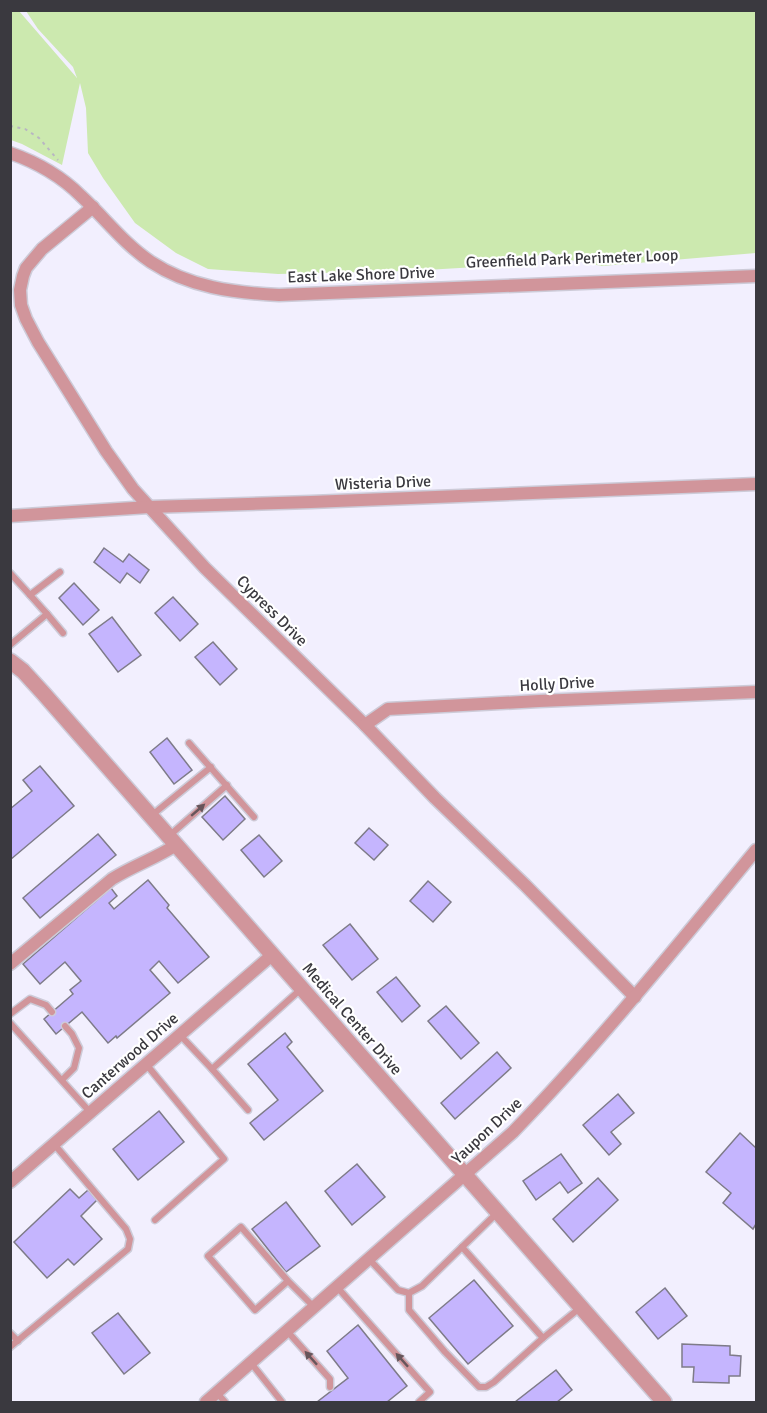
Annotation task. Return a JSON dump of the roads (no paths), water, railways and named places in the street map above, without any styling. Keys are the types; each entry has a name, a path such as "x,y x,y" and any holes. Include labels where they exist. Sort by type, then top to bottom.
{"street":[{"name":"East Lake Shore Drive","path":"10,153 37,165 68,184 130,246 151,262 195,283 223,290 279,295 756,276"},
{"name":"Cypress Drive","path":"93,207 42,249 26,268 20,290 21,305 38,342 105,451 133,489 205,568 365,725 635,997"},
{"name":"Wisteria Drive","path":"10,516 149,507 756,484"},
{"name":"Medical Center Drive","path":"10,661 23,671 44,694 664,1402"},
{"name":"Holly Drive","path":"365,725 388,709 756,692"},
{"path":"10,964 112,879 158,856 172,840"},
{"name":"Yaupon Drive","path":"206,1402 513,1132 635,997 756,850"},
{"name":"Canterwood Drive","path":"10,1182 272,955"}],"lane":[{"path":"30,595 60,572"},
{"path":"10,573 63,633"},
{"path":"10,645 47,614"},
{"path":"189,743 254,817"},
{"path":"151,816 211,767"},
{"path":"172,840 227,785"},
{"path":"212,1069 302,989"},
{"path":"10,1014 30,999 46,1005 52,1012"},
{"path":"10,1023 90,1112"},
{"path":"62,1080 74,1068 79,1048 65,1026"},
{"path":"180,1035 248,1110"},
{"path":"146,1064 224,1159 155,1221"},
{"path":"10,1347 128,1249 130,1239 126,1229 54,1144"},
{"path":"369,1259 398,1290 409,1293 422,1286 498,1212"},
{"path":"288,1281 255,1310 208,1256 241,1227 314,1307"},
{"path":"462,1247 543,1338"},
{"path":"337,1287 430,1392 419,1402"},
{"path":"409,1293 409,1310 445,1352 479,1386 486,1387 581,1307"},
{"path":"287,1331 330,1379 330,1387"},
{"path":"10,1333 18,1341"},
{"path":"251,1363 282,1402"},
{"path":"217,1393 225,1402"}]}
